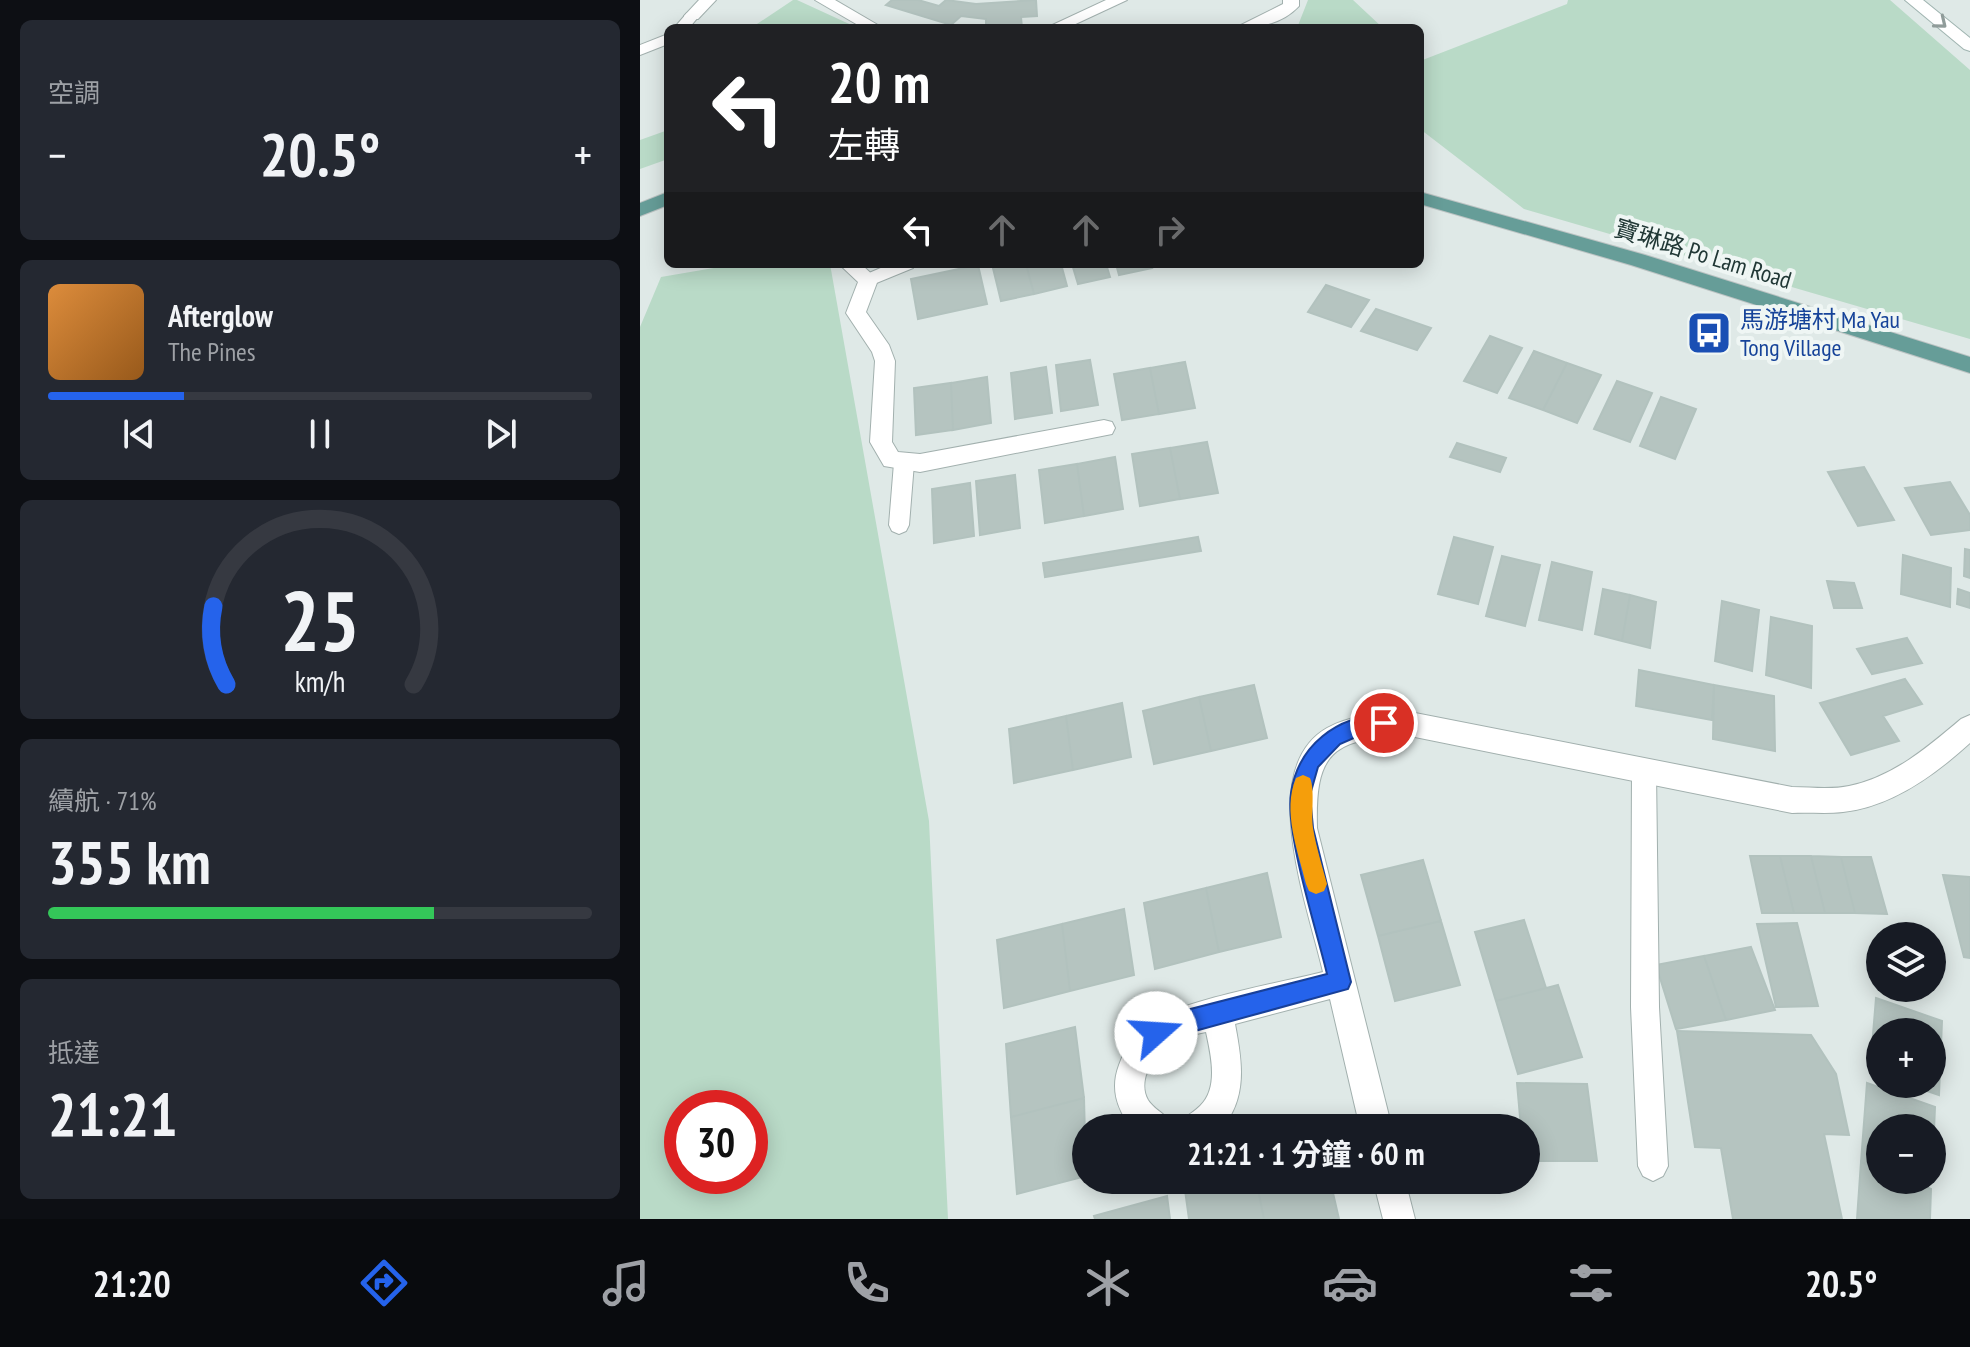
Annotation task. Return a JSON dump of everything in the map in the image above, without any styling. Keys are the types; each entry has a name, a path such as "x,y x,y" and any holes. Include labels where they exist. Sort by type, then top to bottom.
{"main road":[{"name":"寶琳路 Po Lam Road","path":"1424,199 1638,260 1970,365"},
{"path":"640,210 664,200"}],"street":[{"path":"686,22 708,0"},
{"path":"823,0 868,24"},
{"path":"1063,24 1119,0"},
{"path":"1254,24 1276,16 1291,6 1291,0"},
{"path":"1913,0 1970,46"},
{"path":"854,268 868,280 856,313 882,350 885,361 881,442 892,460 904,463 1104,428"},
{"path":"1373,1114 1303,828 1300,795 1309,762 1333,738 1364,724 1405,723 1792,800 1846,799 1889,786 1927,765 1970,727"},
{"path":"1140,1114 1132,1099 1129,1080 1133,1061 1156,1033 1340,982"},
{"path":"1215,1114 1229,1082 1218,1014"},
{"path":"1393,1194 1399,1219"}],"lane":[{"path":"640,51 664,40"},
{"path":"868,280 897,268"},
{"path":"899,525 904,463"},
{"path":"1644,771 1645,1007 1653,1166"}],"green space":[{"path":"797,0 849,24 757,24"},
{"path":"1308,0 1353,0 1379,24 1299,24"},
{"path":"1568,0 1890,0 1970,70 1970,339 1524,209 1424,132 1424,59 1567,4"},
{"path":"664,131 664,160 640,169 640,140"},
{"path":"714,268 831,268 929,821 948,1219 640,1219 640,327 661,277"}],"building":[{"path":"892,0 918,0 939,6 946,0 976,4 1036,0 1037,16 1021,17 1022,24 986,24 986,19 961,16 948,24 886,5"},
{"path":"964,268 979,268 987,304 918,319 911,279"},
{"path":"993,268 1027,268 1034,294 1001,301"},
{"path":"1027,268 1062,268 1067,286 1034,294"},
{"path":"1073,268 1107,268 1110,277 1078,284"},
{"path":"1117,268 1152,268 1119,275"},
{"path":"1326,285 1369,300 1351,327 1308,312"},
{"path":"1376,309 1431,328 1417,350 1361,331"},
{"path":"1490,336 1522,348 1497,393 1464,381"},
{"path":"1534,351 1567,363 1543,410 1509,398"},
{"path":"1090,360 1098,405 1061,411 1056,365"},
{"path":"1185,362 1195,408 1159,414 1150,368"},
{"path":"1567,363 1601,375 1577,423 1543,410"},
{"path":"1046,367 1052,413 1015,419 1011,373"},
{"path":"1150,368 1159,414 1122,420 1114,374"},
{"path":"987,377 991,423 953,430 951,383"},
{"path":"1617,381 1652,393 1630,442 1594,429"},
{"path":"951,383 953,430 916,435 914,388"},
{"path":"1661,397 1696,409 1675,459 1640,446"},
{"path":"1207,442 1218,493 1180,499 1170,448"},
{"path":"1457,443 1506,458 1500,472 1450,457"},
{"path":"1170,448 1180,499 1140,506 1132,454"},
{"path":"1115,457 1123,509 1084,516 1077,464"},
{"path":"1077,464 1084,516 1045,523 1039,470"},
{"path":"1864,467 1894,520 1858,526 1828,472"},
{"path":"1015,475 1020,528 980,535 976,481"},
{"path":"1950,482 1970,515 1970,530 1931,535 1905,488"},
{"path":"970,483 974,536 934,543 932,489"},
{"path":"1198,537 1201,551 1045,577 1043,563"},
{"path":"1454,537 1493,547 1478,604 1438,594"},
{"path":"1965,549 1970,550 1970,578 1964,576"},
{"path":"1903,555 1951,568 1950,607 1901,594"},
{"path":"1502,556 1540,565 1525,626 1486,616"},
{"path":"1552,562 1592,572 1582,630 1539,620"},
{"path":"1827,581 1854,583 1862,608 1834,608"},
{"path":"1603,589 1630,595 1622,641 1595,634"},
{"path":"1958,589 1970,593 1970,608 1957,604"},
{"path":"1630,595 1656,602 1650,648 1622,641"},
{"path":"1722,601 1759,610 1752,671 1715,661"},
{"path":"1771,617 1812,626 1811,688 1766,675"},
{"path":"1907,638 1922,663 1872,674 1857,649"},
{"path":"1639,670 1714,685 1712,720 1636,706"},
{"path":"1905,679 1922,704 1883,716 1899,741 1851,755 1820,703"},
{"path":"1254,685 1267,738 1211,751 1199,697"},
{"path":"1714,685 1774,696 1775,751 1713,739"},
{"path":"1199,697 1211,751 1154,764 1143,711"},
{"path":"1122,703 1131,757 1073,770 1066,716"},
{"path":"1066,716 1073,770 1014,783 1009,729"},
{"path":"1750,856 1780,856 1794,913 1762,913"},
{"path":"1780,856 1811,856 1825,913 1794,913"},
{"path":"1811,856 1841,857 1855,913 1825,913"},
{"path":"1841,857 1871,857 1887,914 1855,913"},
{"path":"1423,860 1441,921 1378,936 1361,875"},
{"path":"1267,873 1281,937 1219,952 1206,888"},
{"path":"1943,875 1970,877 1970,958 1964,957"},
{"path":"1206,888 1219,952 1155,969 1144,903"},
{"path":"1124,909 1134,975 1070,991 1062,924"},
{"path":"1524,920 1546,988 1496,1001 1475,932"},
{"path":"1441,921 1460,985 1395,1001 1378,936"},
{"path":"1797,923 1818,1006 1776,1007 1757,924"},
{"path":"1062,924 1070,991 1004,1008 997,940"},
{"path":"1751,947 1775,1010 1726,1020 1704,956"},
{"path":"1704,956 1726,1020 1676,1029 1656,965"},
{"path":"1558,985 1582,1057 1518,1074 1496,1001"},
{"path":"1876,1002 1887,1002 1933,1018 1874,1018"},
{"path":"1075,1027 1084,1098 1011,1117 1006,1044"},
{"path":"1677,1031 1811,1035 1836,1074 1849,1135 1824,1134 1842,1219 1733,1219 1721,1148 1695,1147"},
{"path":"1517,1083 1587,1084 1597,1161 1540,1161 1540,1114 1520,1114"},
{"path":"1866,1096 1910,1098 1935,1107 1935,1114 1866,1114 1866,1164 1861,1162"},
{"path":"1084,1098 1084,1114 1072,1114 1072,1180 1017,1194 1011,1117"},
{"path":"1861,1162 1866,1164 1866,1194 1931,1194 1930,1219 1857,1219"},
{"path":"1186,1194 1259,1194 1264,1219 1189,1219"},
{"path":"1259,1194 1333,1194 1339,1219 1264,1219"},
{"path":"1167,1196 1170,1219 1095,1219 1094,1216"}],"slow traffic":[{"path":"1303,785 1300,795 1303,828 1316,884"}],"place":[{"name":"馬游塘村 Ma Yau Tong Village","path":"1709,333"}],"route":[{"path":"1156,1033 1171,1026 1340,982 1303,828 1300,795 1309,762 1333,738 1364,724 1384,723"}]}
